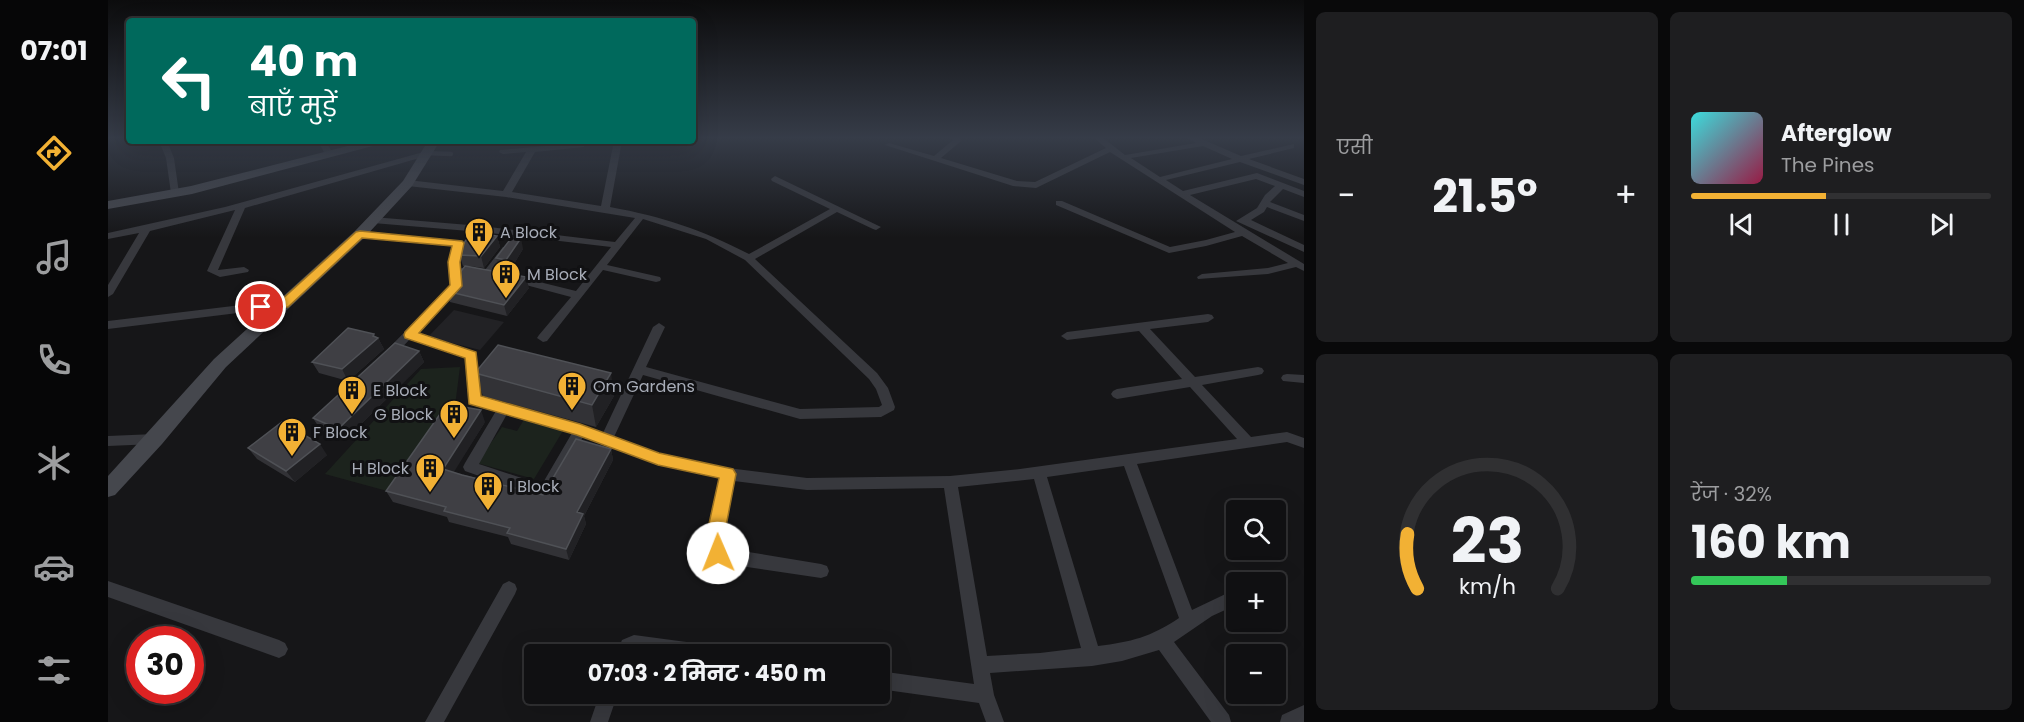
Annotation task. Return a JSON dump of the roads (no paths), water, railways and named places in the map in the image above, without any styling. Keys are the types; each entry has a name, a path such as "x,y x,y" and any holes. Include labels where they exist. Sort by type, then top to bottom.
{"street":[{"path":"172,171 176,193"},
{"path":"108,205 176,193 264,171"},
{"path":"108,236 242,205 353,171"},
{"path":"108,489 155,439 220,363 360,234 408,183 416,171"},
{"path":"506,194 519,171"},
{"path":"605,209 612,171"},
{"path":"975,171 1016,184 1033,186 1065,171"},
{"path":"1147,171 1243,233 1301,266"},
{"path":"1161,179 1194,171"},
{"path":"1273,171 1304,182"},
{"path":"1184,194 1254,177 1304,194"},
{"path":"775,179 876,227"},
{"path":"408,183 506,194 605,209 641,216 709,237 749,258 873,376 890,405 888,410 881,412 800,414 638,369"},
{"path":"1232,225 1261,210 1268,197 1281,186"},
{"path":"1059,203 1169,250 1202,246 1243,233"},
{"path":"1266,204 1304,218"},
{"path":"242,205 212,271 220,274 244,270"},
{"path":"749,258 836,209"},
{"path":"543,338 641,216"},
{"path":"373,220 481,229 616,245"},
{"path":"1244,220 1304,249"},
{"path":"108,294 146,229"},
{"path":"360,234 458,243 454,262 456,286 410,335 376,366"},
{"path":"488,273 508,247"},
{"path":"1202,277 1301,266"},
{"path":"602,267 656,279"},
{"path":"456,271 488,273 547,285 578,295"},
{"path":"108,325 283,304"},
{"path":"1067,336 1208,318"},
{"path":"1141,326 1248,442"},
{"path":"606,440 659,327"},
{"path":"410,335 472,356 474,400 580,430 658,459 728,474 807,484 950,482 1039,473 1287,437 1304,443"},
{"path":"1117,394 1258,370"},
{"path":"1287,378 1304,379"},
{"path":"504,409 470,467 537,490 543,490 549,486 580,430"},
{"path":"108,441 155,439"},
{"path":"1129,460 1188,620"},
{"path":"1039,473 1092,657"},
{"path":"728,474 714,542 718,553 727,558 822,571"},
{"path":"950,482 985,695 995,722"},
{"path":"108,589 279,649"},
{"path":"434,722 509,589"},
{"path":"980,665 1092,657 1122,652 1162,640 1188,620 1226,602"},
{"path":"1162,640 1222,722"},
{"path":"890,682 985,695"},
{"path":"599,722 605,704"},
{"path":"1289,722 1304,714"}],"place":[{"name":"A Block","path":"479,258"},
{"name":"M Block","path":"506,300"},
{"name":"Om Gardens","path":"572,412"},
{"name":"E Block","path":"352,416"},
{"name":"G Block","path":"454,440"},
{"name":"F Block","path":"292,458"},
{"name":"H Block","path":"430,494"},
{"name":"I Block","path":"488,512"}]}
